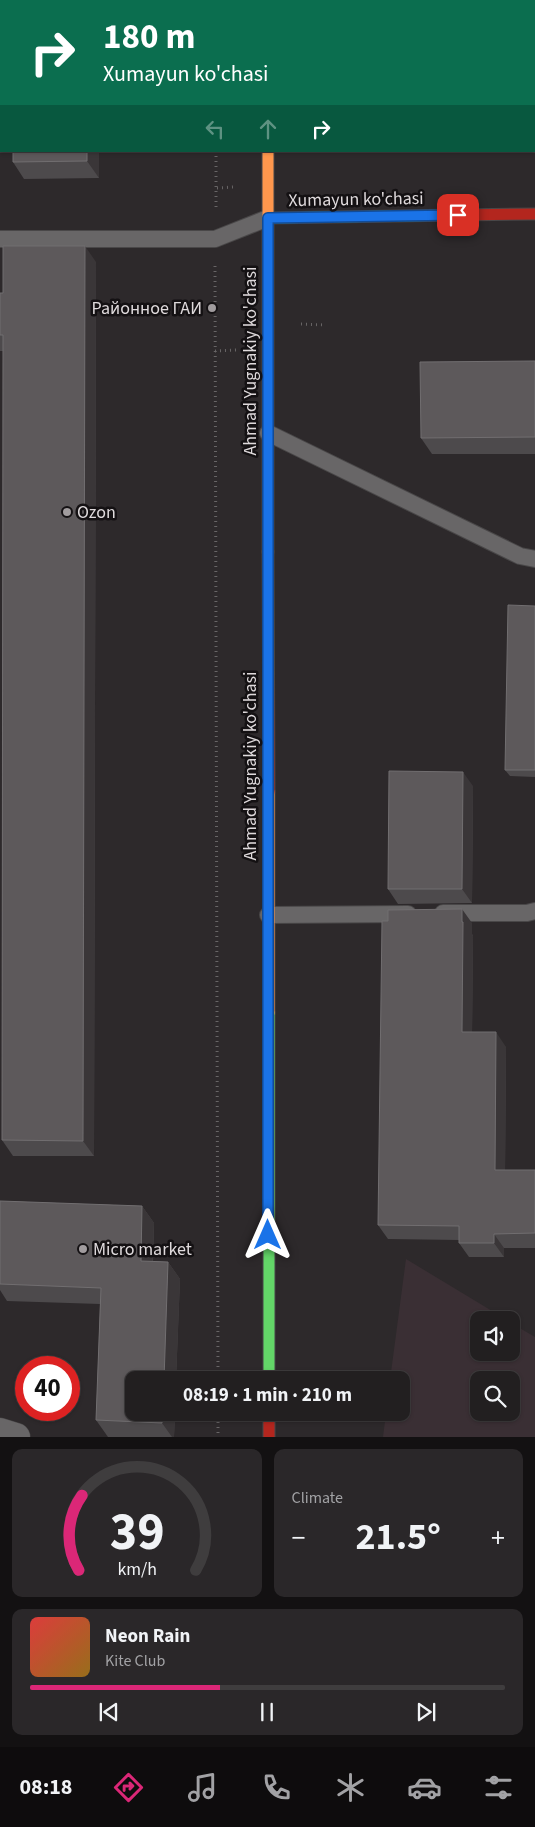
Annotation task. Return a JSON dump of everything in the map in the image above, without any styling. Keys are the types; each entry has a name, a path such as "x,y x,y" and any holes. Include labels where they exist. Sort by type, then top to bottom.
{"street":[{"name":"Ahmad Yugnakiy ko'chasi","path":"268,152 268,1371"},
{"name":"Xumayun ko'chasi","path":"268,218 535,214"},
{"path":"268,1421 268,1437"},
{"path":"0,1432 16,1437"}],"lane":[{"path":"0,239 215,239 268,218"},
{"path":"268,433 520,556 535,559"},
{"path":"268,915 535,911"}],"path":[{"path":"216,152 218,1371"},
{"path":"218,1421 218,1437"}],"shaded area":[{"path":"406,1259 492,1311 470,1311 470,1361 520,1361 520,1328 535,1337 535,1437 383,1437 385,1421 410,1421 410,1371 391,1371"}],"building":[{"path":"13,152 87,152 87,161 13,162"},
{"path":"3,246 85,246 83,1141 2,1140 3,335 0,335 0,293 3,293"},
{"path":"535,361 535,437 421,438 420,362"},
{"path":"508,605 535,606 535,770 505,770"},
{"path":"389,771 463,772 462,889 388,889"},
{"path":"462,909 462,1032 496,1032 495,1170 535,1170 535,1233 494,1234 494,1243 459,1243 459,1226 378,1225 382,921 388,921 388,910"},
{"path":"0,1201 142,1206 141,1261 168,1262 164,1371 125,1371 125,1421 162,1421 162,1423 96,1420 101,1288 0,1284"}],"traffic: fast":[{"path":"268,218 459,215"},
{"path":"269,1013 269,1371"}],"traffic: slow":[{"path":"268,152 268,552"},
{"path":"269,792 269,1013"}],"traffic: jam":[{"path":"459,215 535,214"},
{"path":"268,552 269,792"},
{"path":"269,1421 269,1437"}],"place":[{"name":"Районное ГАИ","path":"212,308"},
{"name":"Ozon","path":"67,512"},
{"name":"Micro market","path":"83,1249"}],"route":[{"path":"268,1235 268,218 458,215"}]}
